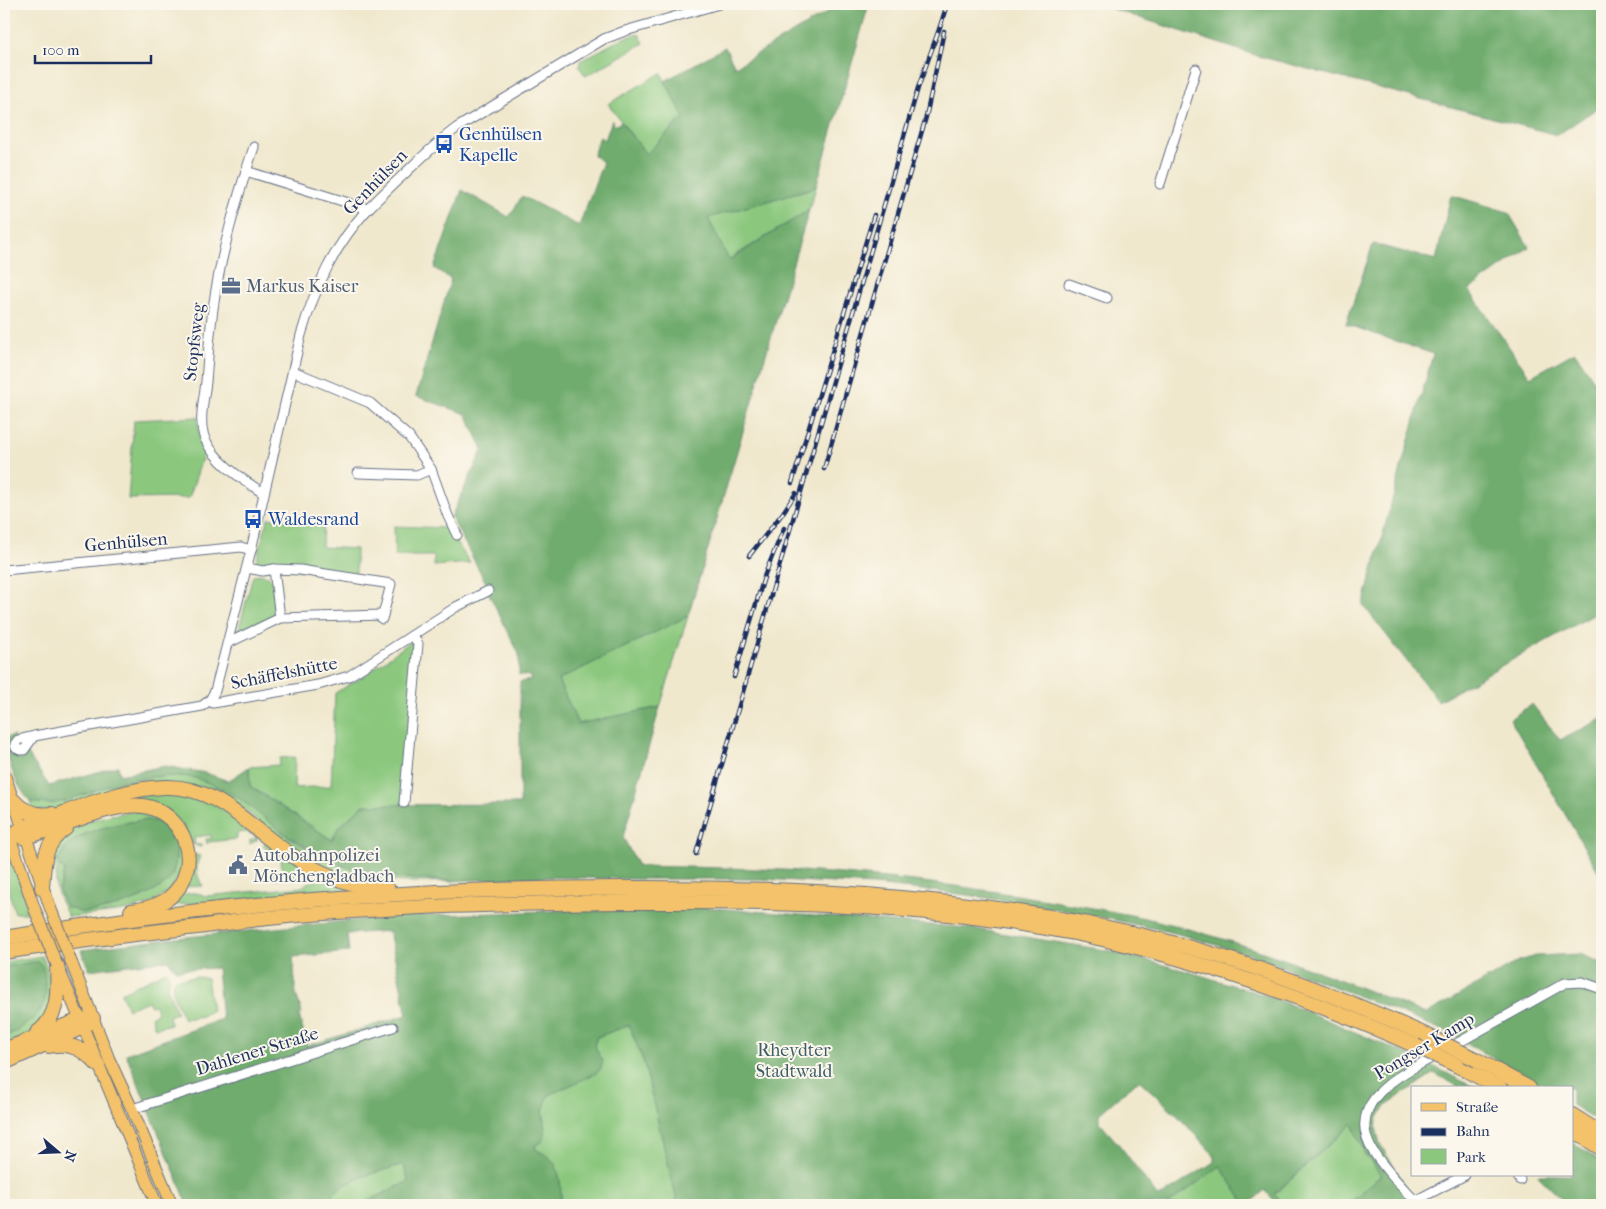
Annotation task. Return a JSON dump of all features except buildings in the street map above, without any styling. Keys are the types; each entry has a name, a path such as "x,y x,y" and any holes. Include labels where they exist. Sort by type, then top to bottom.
{"highway":[{"path":"13,800 24,810 40,814 56,814 148,788 187,789 199,792 226,806 297,860 336,878 353,884 375,888 458,892"},
{"path":"24,832 119,807 135,805 153,808 167,816 178,827 187,844 189,854 186,874 175,892 156,905 104,916 72,926"},
{"path":"8,838 80,808"},
{"path":"42,888 46,856 54,838 66,828 106,811"},
{"path":"4,938 72,926 317,899 547,888 708,888 861,894 950,902 1015,910 1127,932 1228,958 1356,1003 1477,1060 1525,1086"},
{"path":"5,952 266,918 475,905 703,902 908,911 997,921 1073,933 1184,960 1317,1003 1416,1046 1496,1086"},
{"path":"4,1063 31,1044 45,1027 53,1013 57,995 57,965"},
{"path":"4,1050 31,1044 85,1021"},
{"path":"31,1044 72,1045 83,1050 98,1065"},
{"path":"1574,1116 1602,1134"},
{"path":"1574,1131 1602,1149"}],"main road":[{"path":"4,772 42,888 72,964 85,1021 98,1065 157,1205"},
{"path":"4,820 8,838 57,965 85,1021 109,1059 172,1205"}],"street":[{"name":"Genhülsen","path":"210,700 215,691 247,568 263,492 301,335 318,285 339,247 368,209 420,159 452,132 604,39 624,31 719,4"},
{"path":"1160,184 1196,69"},
{"name":"Stopfsweg","path":"254,146 231,219 214,300 209,334 202,422 206,440 222,462 236,475 263,492"},
{"path":"246,171 368,209"},
{"path":"1069,284 1107,298"},
{"path":"293,370 370,403 409,437 431,469 457,535"},
{"path":"358,473 417,475 431,469"},
{"name":"Genhülsen","path":"4,570 241,547 251,550"},
{"path":"228,644 280,618 382,617 392,584 300,570 247,568"},
{"path":"274,569 280,618"},
{"name":"Schäffelshütte","path":"210,700 213,703 334,682 349,676 456,607 488,591"},
{"path":"404,803 418,644 413,635"},
{"path":"34,736 202,706 210,700"},
{"name":"Pongser Kamp","path":"1463,1176 1417,1203 1371,1146 1365,1130 1365,1121 1374,1097 1416,1067 1555,987 1564,983 1582,982 1602,989"},
{"name":"Dahlener Straße","path":"132,1109 393,1026"}],"green space":[{"path":"841,4 869,4 816,187 708,218 729,260 809,210 688,616 558,680 578,724 660,707 623,837 638,866 784,870 887,878 1024,896 1121,913 1192,930 1260,951 1426,1014 1519,961 1536,956 1580,954 1602,963 1602,1124 1574,1106 1574,1086 1541,1086 1447,1032 1381,1005 1258,957 1175,933 1087,914 968,895 874,885 761,879 534,877 453,881 400,878 330,861 282,832 239,798 196,778 181,776 150,777 122,781 65,801 49,804 31,802 25,796 11,767 4,738 14,736 13,747 26,751 49,786 118,766 120,775 165,766 206,773 228,781 249,767 250,786 332,840 338,828 363,805 520,804 520,682 530,680 531,676 519,675 519,654 489,594 486,583 451,517 483,449 466,414 416,396 451,279 434,268 462,190 509,217 522,196 579,226 603,162 593,155 600,136 605,140 612,120 615,126 621,122 646,154 684,117 665,81 725,47 735,67"},
{"path":"1097,4 1602,4 1602,105 1557,135 1255,55"},
{"path":"639,34 644,43 586,76 579,67 580,61 623,38"},
{"path":"661,73 684,117 646,154 608,104"},
{"path":"816,187 809,210 728,260 708,218"},
{"path":"1451,195 1508,212 1529,247 1469,290 1530,377 1575,352 1602,393 1602,610 1438,701 1363,605 1433,354 1346,324 1373,244 1436,260"},
{"path":"198,417 199,436 205,450 189,498 128,499 134,420"},
{"path":"268,518 323,525 322,547 356,549 356,575 255,566"},
{"path":"394,526 447,528 470,563 434,566 434,556 395,556"},
{"path":"259,574 270,577 272,581 275,615 237,635 253,576"},
{"path":"688,616 660,707 578,724 558,680"},
{"path":"410,642 416,647 403,805 338,828 332,840 250,786 249,767 279,765 280,758 295,757 294,788 331,786 335,693 364,676"},
{"path":"1532,704 1560,740 1602,719 1602,878 1510,719"},
{"path":"169,775 196,778 219,786 241,799 297,843 343,866 374,874 453,881 393,881 373,879 334,870 298,852 241,807 200,786 51,811 33,810 31,802 54,803 124,781"},
{"path":"152,790 207,798 258,836 257,840 250,844 250,840 255,840 255,834 249,834 248,832 237,833 237,839 209,842 207,844 206,839 212,838 211,835 194,837 195,845 191,843 180,823 117,805 139,793"},
{"path":"140,811 157,816 169,825 178,836 182,850 182,864 178,878 169,890 155,901 146,905 113,912 68,917 57,890 56,865 52,855 48,853 53,843 62,834 87,821 116,814","holes":["146,820 160,822 174,833 176,839 176,862 169,880 152,892 115,907 90,912 81,912 66,907 59,890 65,869 60,867 58,860 67,846 76,839 95,830 127,822"]},
{"path":"146,820 163,823 174,833 176,839 176,862 169,880 140,898 115,907 81,912 66,907 59,890 65,869 60,867 58,860 66,847 76,839 95,830 127,822"},
{"path":"4,838 28,905 25,907 27,913 15,913 4,876"},
{"path":"266,841 315,872 306,876 272,879 274,873 282,872 281,858 273,858 271,853 263,846"},
{"path":"192,854 200,856 197,871 203,886 183,887"},
{"path":"329,878 366,888 163,906 177,897 188,893 205,896 302,887 307,883"},
{"name":"Rheydter Stadtwald","path":"688,906 969,928 1111,951 1190,972 1277,999 1421,1060 1472,1086 1457,1086 1434,1073 1414,1086 1411,1086 1411,1088 1389,1103 1380,1114 1376,1128 1380,1144 1415,1201 1406,1205 1348,1205 1381,1175 1365,1154 1352,1124 1274,1194 1284,1205 1278,1205 1265,1190 1251,1202 1253,1205 1246,1205 1220,1166 1167,1205 678,1205 644,1063 629,1025 597,1037 594,1045 603,1061 601,1069 595,1074 549,1095 545,1105 543,1111 545,1130 542,1142 535,1145 535,1148 549,1157 557,1168 560,1180 561,1205 360,1205 409,1181 405,1167 401,1165 370,1174 347,1184 331,1197 327,1205 188,1205 126,1054 222,1019 217,968 176,970 168,960 89,970 81,950 176,938 387,917","holes":["389,931 407,1015 307,1046 299,1015 302,1013 296,994 293,957 349,952 347,934","1140,1081 1175,1113 1214,1155 1214,1162 1158,1197 1121,1147 1099,1122 1099,1114 1136,1082"]},
{"path":"42,956 50,983 51,1001 49,1010 39,1026 22,1037 4,1045 4,1037 19,1030 41,1010 39,962 4,967 4,962"},
{"path":"39,962 43,968 46,991 41,1009 29,1022 4,1037 4,967"},
{"path":"166,971 170,978 167,987 177,1013 169,1016 171,1024 155,1028 151,1017 157,1013 155,1005 151,1006 148,1001 128,1009 121,993"},
{"path":"207,978 212,1010 202,1016 184,1019 173,994 174,984 176,979"},
{"path":"629,1025 644,1063 678,1205 561,1205 560,1181 557,1169 549,1157 535,1148 546,1128 543,1109 549,1095 570,1084 597,1051 594,1045 597,1037"},
{"path":"1352,1124 1365,1154 1381,1175 1348,1205 1284,1205 1274,1195"},
{"path":"1574,1143 1602,1162 1602,1205 1568,1205 1538,1176 1574,1176"},
{"path":"401,1165 405,1166 409,1181 360,1205 327,1205 331,1197 347,1184 370,1174"},
{"path":"1220,1166 1246,1205 1167,1205"}],"railway":[{"path":"940,27 947,4"},
{"path":"696,854 918,88 942,21"},
{"path":"824,469 926,117 944,31"},
{"path":"792,483 874,215"},
{"path":"749,556 796,493"},
{"path":"734,677 765,574 784,528"}],"place":[{"name":"Genhülsen Kapelle","path":"444,144"},
{"name":"Markus Kaiser","path":"231,286"},
{"name":"Waldesrand","path":"253,519"},
{"name":"Autobahnpolizei Mönchengladbach","path":"238,865"}]}
